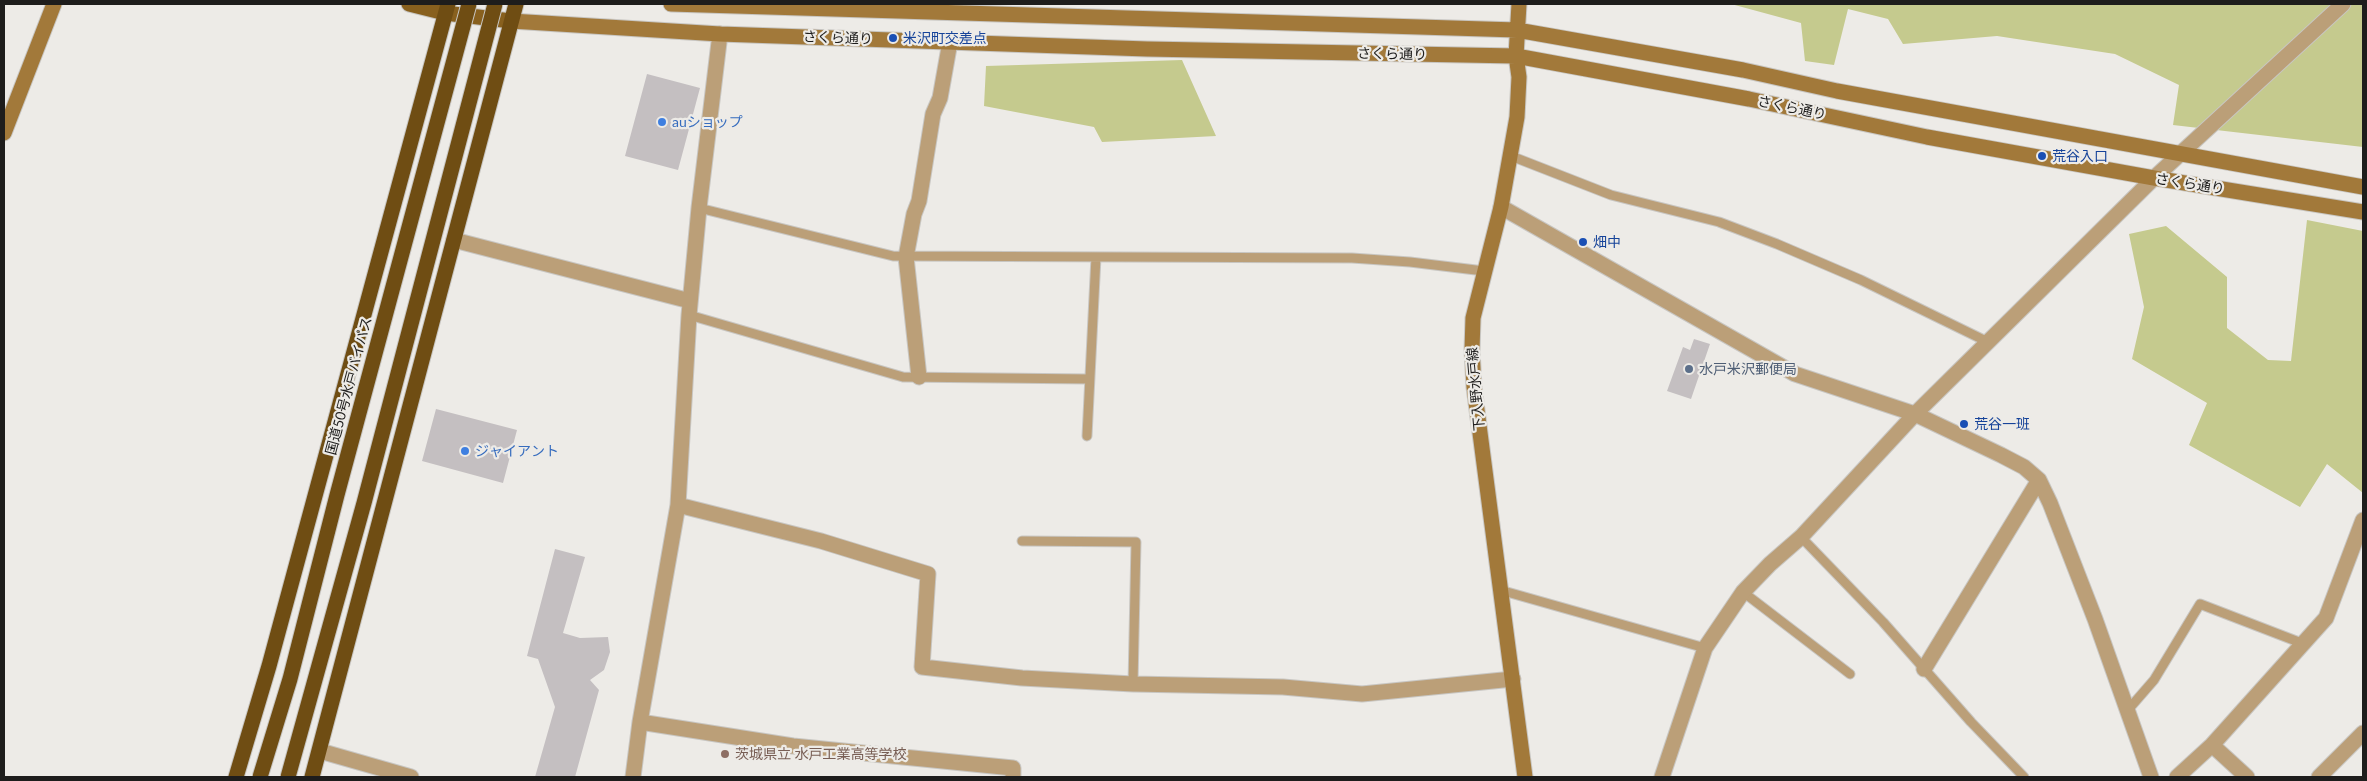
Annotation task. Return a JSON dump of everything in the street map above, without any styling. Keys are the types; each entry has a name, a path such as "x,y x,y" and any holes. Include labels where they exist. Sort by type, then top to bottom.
{"highway":[{"name":"国道50号水戸バイパス","path":"260,777 290,679 337,495 469,4"},
{"path":"288,777 359,521 495,4"},
{"path":"312,777 516,4"},
{"path":"236,777 269,666 428,84 447,8"}],"main road":[{"name":"さくら通り","path":"409,4 447,8 511,21"}],"street":[{"path":"4,133 54,4"},
{"name":"さくら通り","path":"671,4 1517,30 1742,70 1837,91 2363,188"},
{"name":"下入野水戸線","path":"1520,4 1516,56 1519,89 1511,156 1501,207 1473,318 1472,350 1474,387 1526,777"},
{"path":"1662,777 1704,648 1743,592 1770,564 1801,537 1915,414 2154,178 2343,4"},
{"name":"さくら通り","path":"511,21 720,34 1148,49 1516,56 1749,98 1927,137 2154,178 2363,212"},
{"path":"634,777 640,722 678,505 690,308 699,208 720,34"},
{"path":"919,377 906,256 914,214 919,201 933,114 940,98 950,42"},
{"path":"1501,207 1795,374 1915,414 2024,467 2039,480 2050,502 2151,777"},
{"path":"454,240 690,308"},
{"path":"1924,669 2039,480"},
{"path":"678,505 821,541 928,574 922,667 1022,678 1133,684 1283,687 1362,694 1513,679"},
{"path":"2177,777 2212,745 2326,618 2363,520"},
{"path":"640,722 793,746 957,764 1013,768 1014,777"},
{"path":"2319,777 2363,733"},
{"path":"2212,745 2247,777"},
{"path":"320,751 411,777"}],"lane":[{"path":"1511,156 1611,195 1719,222 1777,244 1861,280 1988,342"},
{"path":"699,208 893,256 1352,258 1410,262 1484,271"},
{"path":"1087,436 1096,257"},
{"path":"690,308 903,377 1089,379"},
{"path":"1801,537 1883,622 1971,722 2024,777"},
{"path":"1022,541 1136,542 1133,684"},
{"path":"1500,590 1704,648"},
{"path":"1743,592 1850,674"},
{"path":"2127,711 2154,680 2200,604 2304,644"}],"green space":[{"path":"1731,4 2363,4 2363,147 2173,125 2179,85 2115,54 1997,36 1903,44 1888,19 1848,9 1834,65 1805,61 1801,23"},
{"path":"1182,60 1216,136 1102,142 1094,127 984,106 986,66"},
{"path":"2307,220 2363,231 2363,493 2327,464 2300,507 2189,445 2207,403 2132,359 2144,307 2129,234 2166,226 2227,277 2227,328 2268,360 2291,361"}],"building":[{"name":"auショップ","path":"647,74 700,88 678,170 625,156"},
{"path":"1694,339 1710,344 1691,399 1667,391 1683,347 1690,350"},
{"path":"436,409 517,430 503,483 422,461"},
{"path":"555,549 585,557 563,633 580,638 608,637 610,652 604,670 590,680 599,690 575,777 535,777 555,707 538,659 527,656"}],"place":[{"name":"米沢町交差点","path":"893,38"},
{"name":"auショップ","path":"662,122"},
{"name":"荒谷入口","path":"2042,156"},
{"name":"畑中","path":"1583,242"},
{"name":"水戸米沢郵便局","path":"1689,369"},
{"name":"荒谷一班","path":"1964,424"},
{"name":"ジャイアント","path":"465,451"},
{"name":"茨城県立 水戸工業高等学校","path":"725,754"}]}
